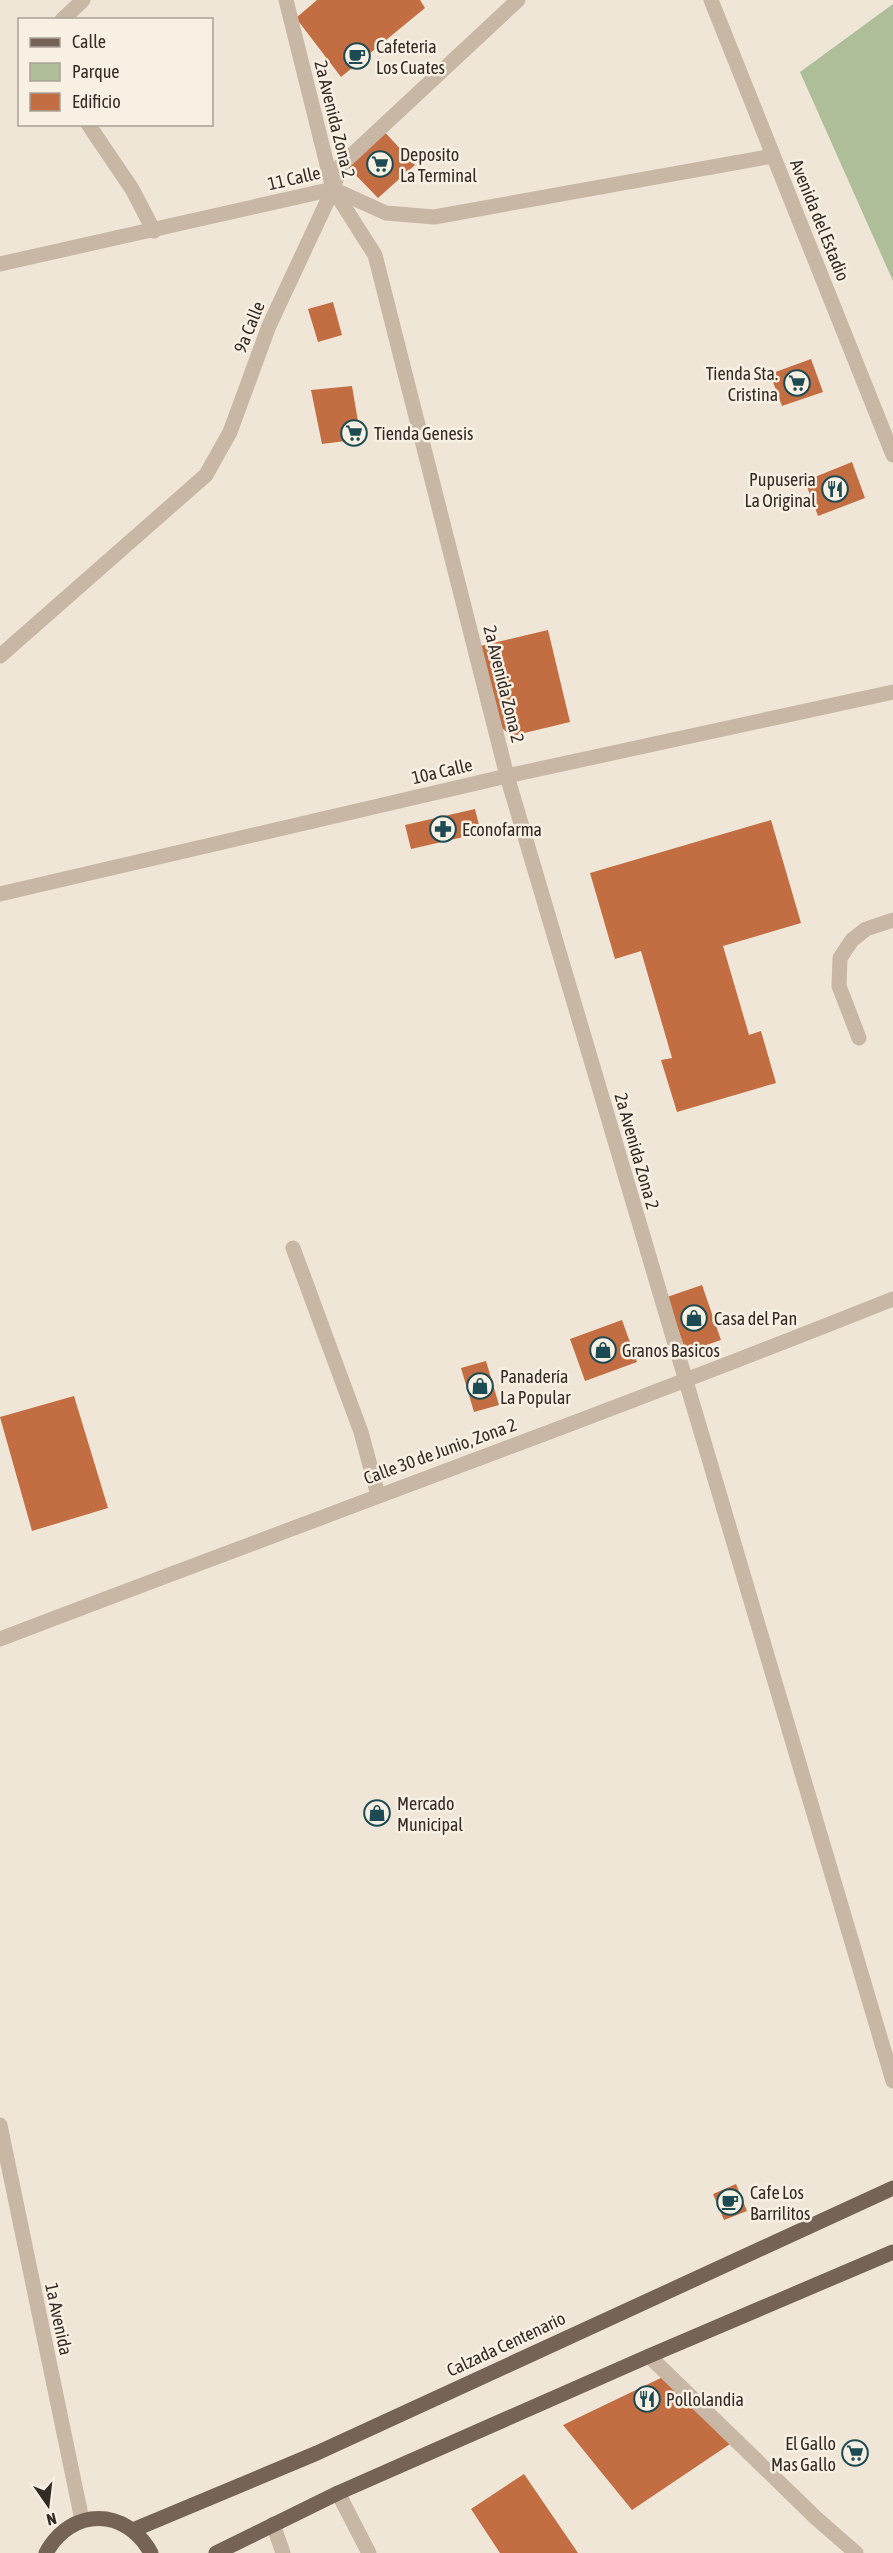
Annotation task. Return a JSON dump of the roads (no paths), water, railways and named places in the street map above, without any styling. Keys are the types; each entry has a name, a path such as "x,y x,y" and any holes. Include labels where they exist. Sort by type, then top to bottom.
{"main road":[{"name":"Calzada Centenario","path":"133,2530 317,2453 893,2188"},
{"path":"216,2553 338,2493 893,2252"},
{"path":"46,2553 60,2534 82,2520 98,2518 114,2520 133,2530 144,2541 151,2553"}],"street":[{"path":"64,18 83,0"},
{"name":"2a Avenida Zona 2","path":"286,0 333,189 375,255 507,776 684,1382 893,2081"},
{"name":"9a Calle","path":"0,656 206,476 230,432 268,326 333,189 340,165 518,0"},
{"name":"Avenida del Estadio","path":"711,0 893,455"},
{"path":"89,126 132,189 154,231"},
{"name":"11 Calle","path":"0,264 333,189 386,213 434,218 773,156"},
{"name":"10a Calle","path":"0,894 507,776 893,692"},
{"path":"860,1038 839,986 840,958 852,940 866,929 893,920"},
{"path":"292,1248 361,1432 378,1495"},
{"name":"Calle 30 de Junio, Zona 2","path":"0,1639 378,1495 684,1382 893,1299"},
{"name":"1a Avenida","path":"0,2125 7,2202 82,2520"},
{"path":"649,2356 816,2518 856,2553"},
{"path":"338,2493 369,2553"},
{"path":"273,2524 283,2553"}],"place":[{"name":"Cafeteria Los Cuates","path":"357,56"},
{"name":"Deposito La Terminal","path":"380,164"},
{"name":"Tienda Sta. Cristina","path":"797,383"},
{"name":"Tienda Genesis","path":"354,433"},
{"name":"Pupuseria La Original","path":"835,489"},
{"name":"Econofarma","path":"443,829"},
{"name":"Casa del Pan","path":"694,1318"},
{"name":"Granos Basicos","path":"603,1350"},
{"name":"Panadería La Popular","path":"480,1386"},
{"name":"Mercado Municipal","path":"377,1813"},
{"name":"Cafe Los Barrilitos","path":"730,2202"},
{"name":"Pollolandia","path":"647,2399"},
{"name":"El Gallo Mas Gallo","path":"855,2453"}]}
